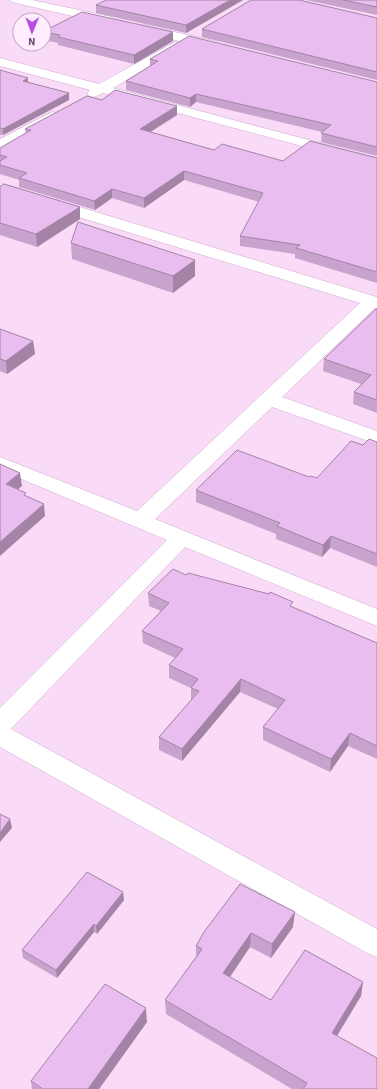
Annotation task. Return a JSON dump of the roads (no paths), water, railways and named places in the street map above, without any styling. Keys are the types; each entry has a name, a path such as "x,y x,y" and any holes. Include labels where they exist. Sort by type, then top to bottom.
{"street":[{"path":"16,0 121,24"},
{"path":"136,27 226,48"},
{"path":"81,100 201,31"},
{"path":"0,62 377,162"},
{"path":"0,145 61,111"},
{"path":"0,188 375,302"},
{"path":"141,520 269,399 375,302"},
{"path":"269,399 377,438"},
{"path":"0,462 182,536 377,618"},
{"path":"0,724 182,536"},
{"path":"0,735 377,944"}]}
